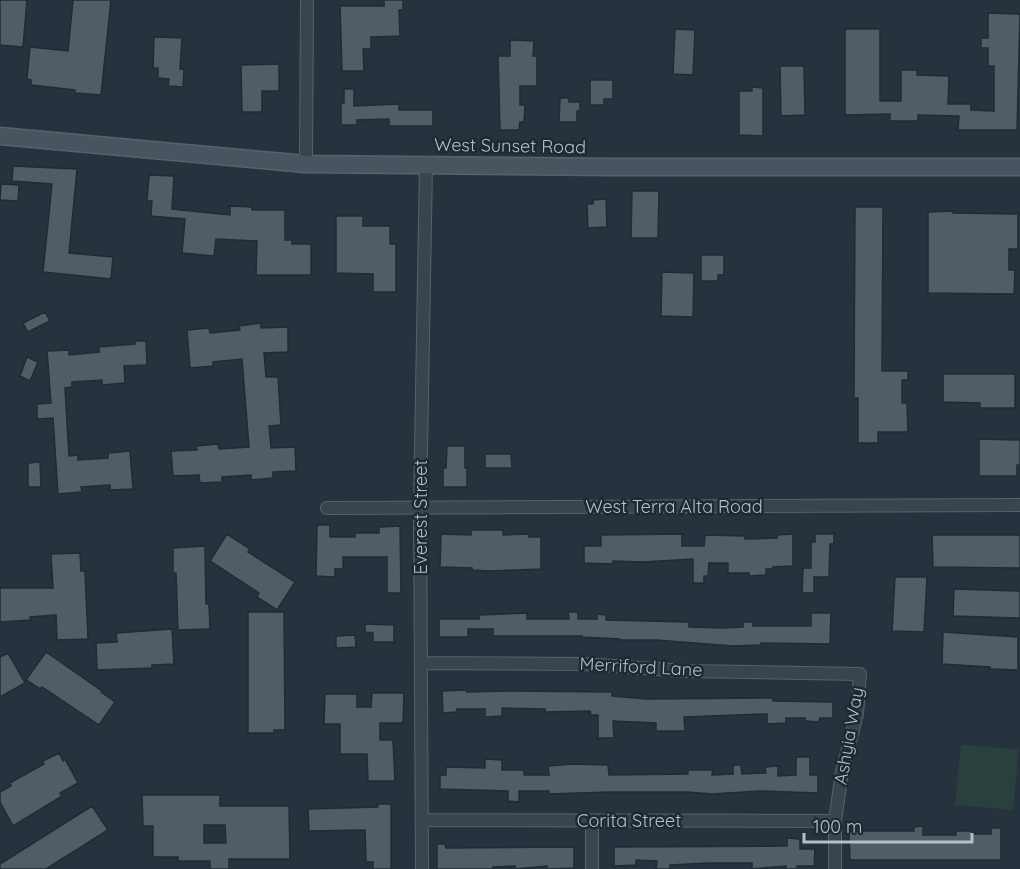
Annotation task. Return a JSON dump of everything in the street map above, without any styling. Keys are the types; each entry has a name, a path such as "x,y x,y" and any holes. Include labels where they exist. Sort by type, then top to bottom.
{"main road":[{"name":"West Sunset Road","path":"0,136 306,164 1020,167"}],"street":[{"path":"306,164 307,0"},
{"name":"Everest Street","path":"422,869 420,507 426,165"},
{"name":"West Terra Alta Road","path":"327,508 1020,505"},
{"name":"Merriford Lane","path":"421,663 584,664 686,671 860,674"},
{"name":"Ashyia Way","path":"836,869 836,821 842,772 857,714 860,674"},
{"name":"Corita Street","path":"422,820 836,821"},
{"path":"592,821 592,869"}],"green space":[{"path":"961,745 1019,749 1013,810 955,805"}],"building":[{"path":"0,0 27,0 23,47 0,45"},
{"path":"73,0 111,0 101,95 31,85 31,80 27,79 30,47 68,51"},
{"path":"384,0 403,0 403,10 399,10 400,36 371,37 371,49 363,49 364,71 342,71 340,6 384,6"},
{"path":"988,13 1020,14 1017,130 958,130 959,116 918,115 918,121 890,121 890,114 845,115 845,29 880,29 880,101 901,101 901,70 917,70 917,75 949,76 948,104 971,104 971,110 994,111 994,66 988,66 988,48 981,48 981,38 988,38"},
{"path":"675,29 695,30 693,75 673,74"},
{"path":"154,37 182,38 180,69 184,69 183,87 168,86 169,79 158,78 158,68 153,68"},
{"path":"510,40 534,41 533,56 537,56 537,86 520,86 520,105 525,105 524,122 520,122 519,130 500,130 498,56 510,56"},
{"path":"279,64 279,91 262,91 262,112 242,112 241,65"},
{"path":"780,66 804,66 805,115 781,116"},
{"path":"590,80 613,80 613,99 604,99 604,105 590,105"},
{"path":"752,87 763,88 763,136 739,135 739,91 752,91"},
{"path":"344,89 354,89 354,106 399,104 399,110 433,110 433,126 389,126 389,119 357,120 357,125 341,125 341,103 344,103"},
{"path":"560,98 569,98 569,102 580,102 577,122 559,122"},
{"path":"13,166 77,169 69,253 113,257 111,279 43,272 52,184 12,181"},
{"path":"149,175 174,176 172,209 230,215 230,206 252,207 252,210 285,210 285,240 292,240 292,244 311,244 311,275 256,275 257,241 216,239 214,256 182,253 185,219 151,216 152,201 147,201"},
{"path":"1,184 19,185 18,201 0,200"},
{"path":"632,191 659,191 658,238 631,238"},
{"path":"606,199 607,227 588,228 587,204 593,204 593,200"},
{"path":"855,207 883,207 882,371 908,371 908,380 902,380 902,403 907,403 908,432 878,432 878,443 858,443 858,398 854,398"},
{"path":"953,211 953,213 1018,214 1018,249 1009,249 1009,270 1015,270 1014,294 928,293 928,212"},
{"path":"336,216 363,216 363,226 390,226 390,244 396,244 396,292 373,292 373,274 336,273"},
{"path":"701,255 724,255 724,275 718,275 718,281 701,281"},
{"path":"662,272 694,273 693,317 661,316"},
{"path":"45,312 50,321 28,332 23,323"},
{"path":"261,323 261,328 288,327 288,352 264,353 266,377 278,377 281,425 269,426 271,448 295,447 296,471 273,472 273,478 251,480 251,475 222,477 222,482 200,483 199,475 173,476 171,451 197,450 196,446 218,444 219,449 249,447 242,359 213,362 213,366 190,368 187,330 209,328 210,333 240,330 239,326"},
{"path":"135,341 146,341 147,365 124,366 125,383 102,385 102,380 72,382 72,387 65,388 69,456 78,455 78,460 108,458 108,453 130,451 133,489 110,490 110,485 81,487 82,492 58,494 53,418 37,419 37,404 51,403 47,351 69,350 69,355 99,352 99,347 135,344"},
{"path":"27,357 38,362 30,381 20,376"},
{"path":"943,374 1015,374 1015,408 980,408 980,403 943,402"},
{"path":"979,439 1020,440 1020,465 1017,465 1017,476 979,476"},
{"path":"447,446 465,446 467,487 443,487 443,468 446,468"},
{"path":"485,454 511,454 512,468 485,468"},
{"path":"40,462 41,487 28,487 28,463"},
{"path":"317,525 330,525 330,537 355,537 355,533 379,533 379,527 400,526 401,593 387,593 387,557 343,557 343,569 335,569 335,577 316,576"},
{"path":"471,530 503,530 503,535 529,534 529,537 541,537 541,569 490,571 440,567 441,534 471,535"},
{"path":"227,534 250,549 248,552 295,582 277,610 257,597 259,593 210,561"},
{"path":"682,534 682,546 704,546 705,535 745,536 745,539 777,538 777,535 793,534 793,566 773,567 773,569 766,569 766,575 749,576 749,573 728,573 728,563 709,563 708,576 704,576 704,583 693,583 693,559 613,561 613,564 584,563 584,546 601,546 601,535"},
{"path":"815,534 834,534 834,544 830,544 829,577 814,577 814,593 802,593 803,568 811,568 811,542 815,542"},
{"path":"932,535 1020,535 1020,568 933,567"},
{"path":"205,546 206,604 209,604 210,629 178,630 173,548"},
{"path":"80,553 81,571 85,571 88,639 57,640 56,615 30,617 31,620 0,622 0,588 53,588 51,554"},
{"path":"895,577 927,577 924,632 892,631"},
{"path":"954,589 1020,591 1020,618 953,616"},
{"path":"248,612 284,612 285,730 274,730 274,733 248,733"},
{"path":"568,612 578,612 578,619 597,619 597,614 606,615 606,620 689,622 689,627 724,628 743,627 743,622 753,622 753,626 811,626 811,613 831,613 830,644 761,643 761,645 733,646 582,636 493,636 493,629 468,629 468,637 439,637 439,619 479,619 479,615 527,613 527,619 569,619"},
{"path":"365,624 394,625 394,642 373,642 373,633 365,632"},
{"path":"172,629 174,664 152,665 152,668 97,670 96,643 117,642 116,633"},
{"path":"943,632 1018,637 1018,670 942,664"},
{"path":"355,635 356,647 336,648 336,636"},
{"path":"46,652 115,702 99,725 42,687 40,689 26,680"},
{"path":"8,653 25,683 0,697 0,657"},
{"path":"466,690 467,692 612,692 612,696 647,699 773,698 773,701 833,702 833,718 820,718 819,722 805,721 805,718 786,718 786,723 767,724 767,714 684,717 685,731 656,731 656,723 613,721 614,738 598,738 598,715 591,715 590,711 545,712 545,709 502,708 502,716 485,717 485,709 457,709 457,712 443,713 442,691"},
{"path":"372,693 404,693 403,723 380,723 380,740 393,740 395,781 368,781 367,754 340,754 340,724 324,724 325,694 357,694 357,707 371,707"},
{"path":"59,753 63,761 65,759 78,783 60,793 62,796 13,826 0,802 0,792 11,786 10,783 44,764 43,761"},
{"path":"796,757 810,757 810,775 818,775 818,793 759,791 712,794 609,792 549,794 549,791 519,791 519,802 508,801 508,791 440,789 440,775 446,775 446,767 485,768 485,759 502,760 502,770 524,770 524,775 549,775 548,766 574,764 608,765 609,775 688,774 688,770 713,770 712,775 733,774 733,765 741,765 742,774 766,773 765,767 778,766 778,776 796,775"},
{"path":"142,795 220,795 220,806 289,806 290,859 229,859 229,869 210,869 210,861 178,861 178,857 153,857 153,826 143,826","holes":["204,825 225,825 226,843 204,843"]},
{"path":"377,804 391,804 391,869 373,869 373,862 366,862 365,830 309,831 308,809 378,807"},
{"path":"92,806 108,830 46,869 0,869 0,864"},
{"path":"923,826 923,835 956,835 956,831 991,834 991,828 1001,828 1001,860 850,860 849,831 914,831 914,827"},
{"path":"787,838 800,839 800,849 815,849 814,866 797,866 797,869 786,869 786,866 752,869 752,863 708,863 670,865 670,869 656,869 657,861 636,860 636,865 614,866 614,847 787,846"},
{"path":"437,844 445,844 446,848 574,847 574,868 547,869 547,866 515,869 515,866 493,867 493,869 437,869"}]}
